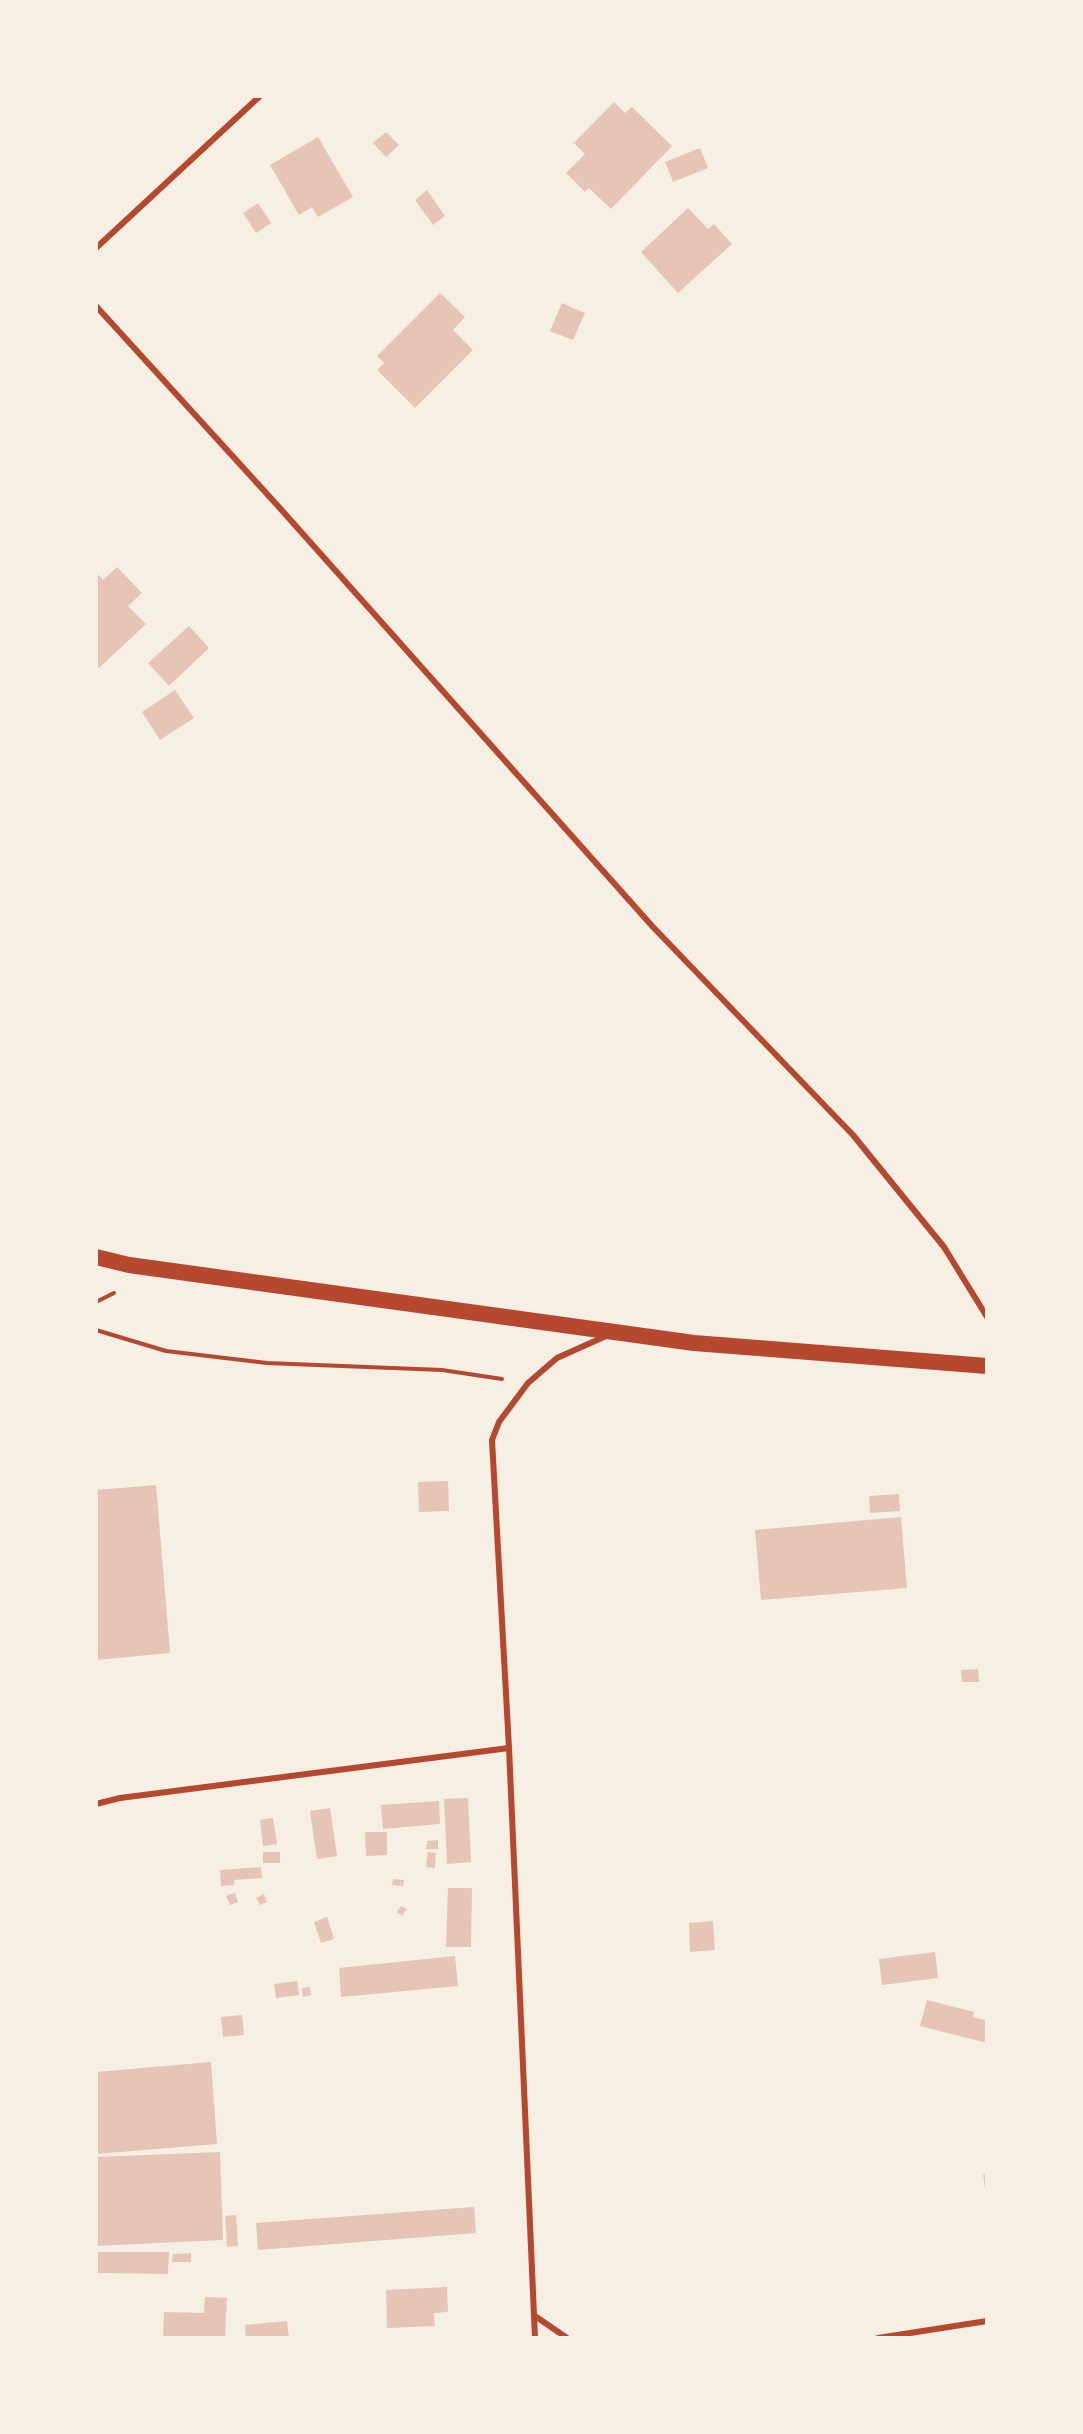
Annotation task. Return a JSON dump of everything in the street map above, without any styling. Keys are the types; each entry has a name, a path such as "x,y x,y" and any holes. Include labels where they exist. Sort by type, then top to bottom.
{"highway":[{"path":"96,1257 139,1266 694,1343 987,1366"}],"street":[{"path":"96,248 260,96"},
{"path":"96,306 286,515 653,927 853,1135 944,1247 987,1317"},
{"path":"536,2338 509,1748 492,1440 498,1422 528,1383 557,1358 618,1331"},
{"path":"96,1804 120,1798 509,1748"},
{"path":"535,2316 567,2338"},
{"path":"878,2338 987,2321"}],"path":[{"path":"96,1330 166,1351 267,1363 442,1370 528,1383"}],"building":[{"path":"614,102 625,113 632,107 672,146 611,209 589,188 585,192 566,173 585,154 574,143"},
{"path":"386,132 399,145 386,157 373,143"},
{"path":"318,137 353,197 318,217 312,207 299,215 270,165"},
{"path":"700,148 708,168 673,182 665,162"},
{"path":"427,190 445,216 433,225 415,200"},
{"path":"258,203 271,223 256,233 243,213"},
{"path":"688,208 708,229 714,224 732,244 678,293 641,252"},
{"path":"440,293 465,317 453,330 473,350 415,408 377,370 384,363 377,356"},
{"path":"562,303 585,313 573,340 550,331"},
{"path":"117,567 142,593 128,606 146,624 99,668 96,665 96,572 103,580"},
{"path":"189,626 209,648 169,686 148,663"},
{"path":"175,690 194,718 160,740 142,712"},
{"path":"448,1481 449,1511 419,1512 418,1482"},
{"path":"156,1485 170,1653 96,1660 96,1490"},
{"path":"899,1494 900,1511 870,1513 869,1496"},
{"path":"901,1517 907,1588 761,1600 755,1530"},
{"path":"978,1669 979,1682 962,1682 961,1670"},
{"path":"468,1798 471,1862 447,1864 444,1799"},
{"path":"439,1801 440,1824 383,1829 381,1805"},
{"path":"330,1808 337,1856 317,1859 310,1811"},
{"path":"273,1818 277,1844 263,1846 260,1820"},
{"path":"365,1832 387,1832 387,1855 366,1856"},
{"path":"438,1840 438,1849 426,1849 427,1841"},
{"path":"263,1852 280,1852 280,1863 263,1863"},
{"path":"428,1852 436,1853 435,1868 426,1867"},
{"path":"261,1867 262,1878 234,1880 234,1885 221,1886 220,1870"},
{"path":"393,1879 404,1880 403,1886 392,1885"},
{"path":"448,1888 472,1888 471,1947 446,1947"},
{"path":"235,1893 238,1902 230,1905 226,1896"},
{"path":"264,1894 267,1902 260,1905 256,1898"},
{"path":"401,1906 407,1909 402,1916 397,1912"},
{"path":"327,1917 334,1939 321,1943 314,1922"},
{"path":"713,1921 715,1950 690,1952 689,1923"},
{"path":"935,1952 938,1978 882,1985 879,1959"},
{"path":"455,1956 458,1986 341,1997 339,1968"},
{"path":"297,1981 299,1995 276,1998 274,1984"},
{"path":"310,1987 311,1995 303,1997 302,1988"},
{"path":"927,2000 974,2012 973,2017 987,2021 987,2043 920,2026"},
{"path":"242,2015 244,2035 223,2037 221,2017"},
{"path":"211,2062 217,2144 96,2154 96,2072"},
{"path":"220,2152 223,2240 96,2246 96,2157"},
{"path":"987,2173 987,2197 986,2197 983,2174"},
{"path":"474,2207 476,2233 258,2250 256,2223"},
{"path":"236,2215 238,2246 227,2247 225,2216"},
{"path":"96,2252 169,2252 168,2274 96,2273"},
{"path":"191,2253 191,2262 172,2262 173,2254"},
{"path":"447,2287 448,2312 434,2313 435,2326 387,2328 386,2290"},
{"path":"205,2297 227,2298 225,2338 163,2338 164,2312 204,2313"},
{"path":"287,2321 289,2338 246,2338 245,2325"}]}
